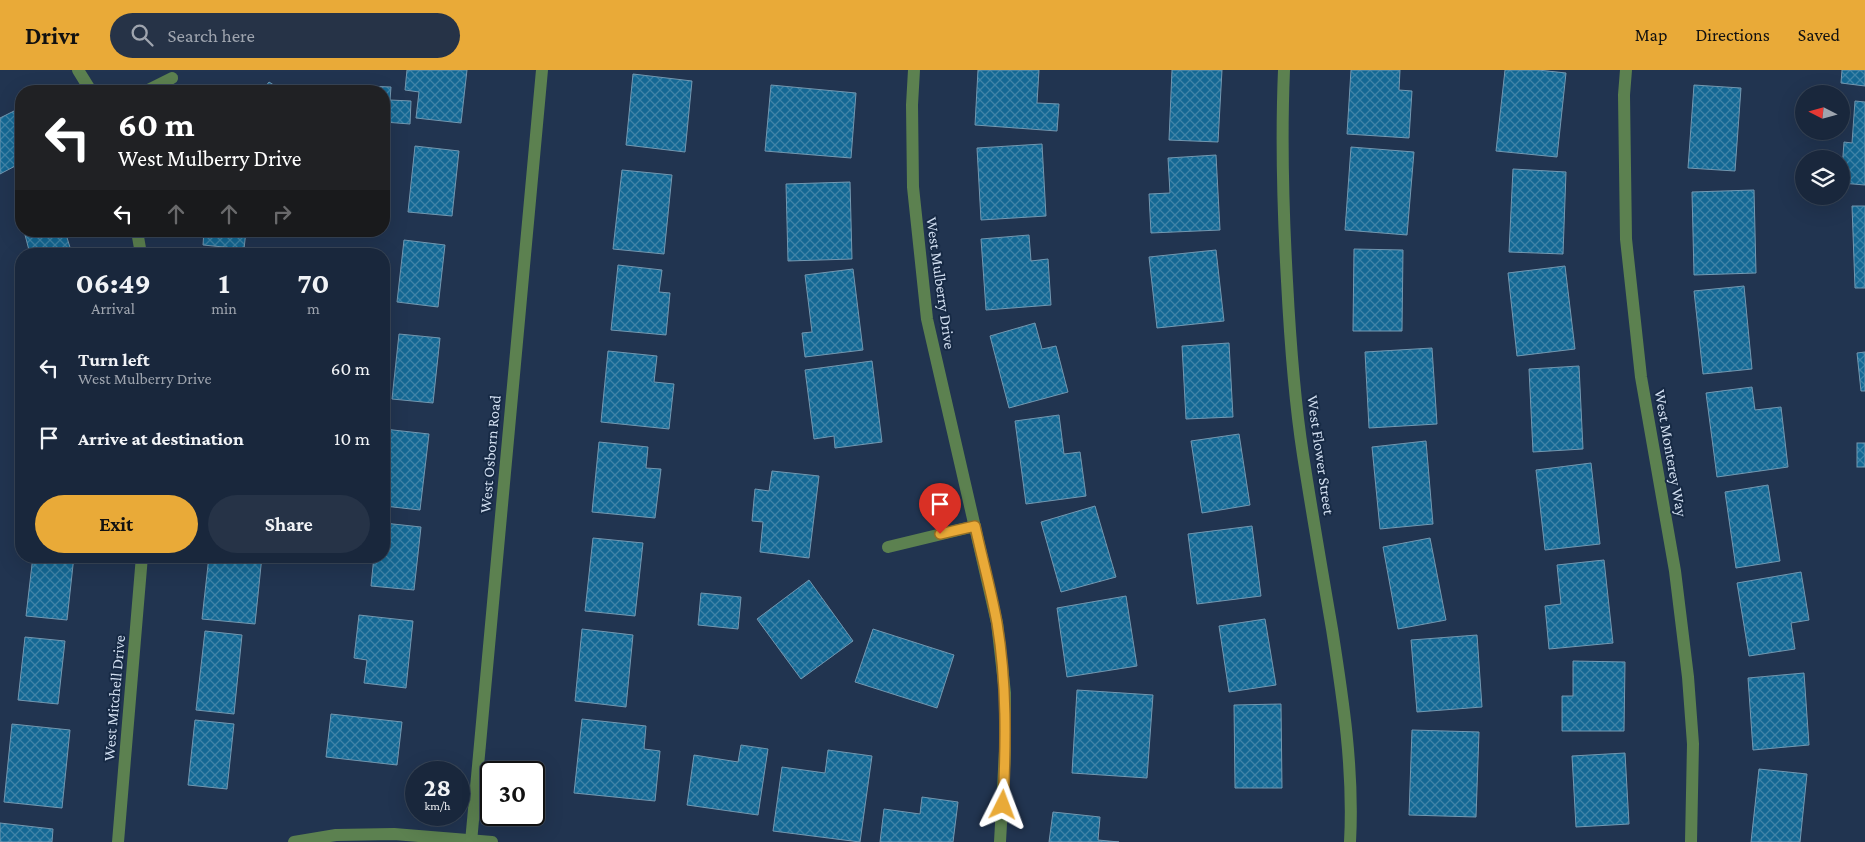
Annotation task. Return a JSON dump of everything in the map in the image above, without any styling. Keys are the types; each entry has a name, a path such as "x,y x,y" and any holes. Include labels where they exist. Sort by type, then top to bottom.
{"street":[{"path":"78,70 87,85"},
{"name":"West Osborn Road","path":"471,841 542,70"},
{"name":"West Mulberry Drive","path":"914,70 912,105 913,187 926,319 997,623 1005,693 1006,751 1000,842"},
{"name":"West Flower Street","path":"1284,70 1282,120 1283,183 1295,398 1342,695 1349,751 1350,842"},
{"name":"West Monterey Way","path":"1626,70 1624,105 1626,248 1641,377 1675,571 1688,678 1693,744 1691,842"},
{"path":"158,85 172,78"},
{"path":"888,547 975,526"},
{"name":"West Mitchell Drive","path":"118,842 141,563"},
{"path":"294,842 336,835 394,834 492,842"}],"building":[{"path":"407,70 467,70 461,123 416,118 419,92 405,90"},
{"path":"978,70 1039,70 1037,103 1059,104 1057,131 975,125"},
{"path":"1172,70 1222,70 1218,142 1169,140"},
{"path":"1351,70 1400,70 1399,90 1412,91 1409,138 1347,134"},
{"path":"1505,70 1538,70 1566,73 1557,157 1496,151"},
{"path":"1842,70 1865,70 1865,86 1841,83"},
{"path":"633,74 692,81 685,152 626,145"},
{"path":"771,85 856,93 851,158 765,151"},
{"path":"1694,85 1741,88 1735,171 1688,168"},
{"path":"390,100 411,101 410,124 390,122"},
{"path":"1855,101 1865,102 1865,185 1850,184 1850,150 1843,150 1844,142 1852,143"},
{"path":"15,110 15,166 0,174 0,118"},
{"path":"1042,144 1046,216 981,220 977,148"},
{"path":"415,146 459,151 452,216 408,212"},
{"path":"1351,147 1414,152 1407,235 1345,230"},
{"path":"1216,155 1220,230 1151,233 1149,194 1170,193 1168,158"},
{"path":"1513,169 1566,172 1563,254 1509,252"},
{"path":"622,170 672,175 664,254 613,249"},
{"path":"850,182 852,259 788,261 786,184"},
{"path":"1754,190 1756,273 1694,275 1692,192"},
{"path":"1852,206 1865,206 1865,288 1855,288"},
{"path":"1029,235 1031,261 1048,259 1051,305 986,310 981,239"},
{"path":"26,237 67,237 70,248 28,248"},
{"path":"204,237 245,237 244,248 203,245"},
{"path":"404,240 445,245 438,307 397,302"},
{"path":"1354,249 1403,250 1402,331 1353,331"},
{"path":"1216,250 1224,321 1157,328 1149,257"},
{"path":"618,265 662,270 659,292 670,293 666,335 611,330"},
{"path":"1565,266 1575,349 1517,356 1508,273"},
{"path":"853,269 863,350 805,357 802,333 812,332 805,275"},
{"path":"1744,286 1752,369 1703,374 1694,291"},
{"path":"1035,323 1042,349 1056,346 1068,392 1009,408 990,336"},
{"path":"399,334 440,338 433,403 392,399"},
{"path":"1229,343 1233,417 1186,419 1182,346"},
{"path":"1432,348 1437,424 1369,428 1365,352"},
{"path":"608,351 657,356 654,382 674,384 669,429 601,422"},
{"path":"1865,352 1865,391 1861,391 1857,353"},
{"path":"872,361 882,442 835,448 834,436 814,439 805,370"},
{"path":"1579,366 1583,449 1533,452 1529,369"},
{"path":"1752,387 1755,410 1781,407 1788,467 1717,477 1706,393"},
{"path":"1059,415 1064,454 1080,452 1086,496 1026,504 1015,421"},
{"path":"390,430 429,434 420,510 390,507"},
{"path":"1239,434 1250,505 1202,513 1191,441"},
{"path":"1426,441 1433,524 1380,529 1372,447"},
{"path":"599,442 648,447 646,468 661,469 655,518 592,512"},
{"path":"1857,443 1865,443 1865,467 1857,467"},
{"path":"1591,463 1600,544 1545,550 1536,470"},
{"path":"772,471 819,476 809,558 760,552 763,522 752,521 755,489 769,491"},
{"path":"1768,485 1780,561 1736,568 1725,492"},
{"path":"1095,506 1116,577 1061,592 1041,522"},
{"path":"390,524 421,527 414,590 371,586 373,563 390,563"},
{"path":"1252,526 1261,596 1197,604 1188,534"},
{"path":"593,538 643,543 635,616 585,611"},
{"path":"1430,538 1446,620 1398,629 1383,547"},
{"path":"1604,560 1613,643 1549,649 1545,606 1561,604 1557,565"},
{"path":"32,563 73,563 67,620 26,616"},
{"path":"208,563 261,563 255,624 202,619"},
{"path":"1801,572 1809,620 1791,623 1795,649 1749,656 1737,583"},
{"path":"809,580 853,641 801,679 757,619"},
{"path":"701,593 741,597 738,629 698,625"},
{"path":"1126,596 1137,666 1067,677 1057,608"},
{"path":"359,615 413,621 406,688 364,683 367,660 354,658"},
{"path":"1265,619 1276,685 1229,692 1219,626"},
{"path":"582,629 633,635 626,707 575,701"},
{"path":"873,629 954,655 937,708 855,682"},
{"path":"205,631 242,635 234,714 196,710"},
{"path":"1477,635 1482,707 1417,712 1411,640"},
{"path":"25,637 65,641 58,704 18,700"},
{"path":"1573,661 1625,662 1624,731 1562,731 1562,696 1573,696"},
{"path":"1804,673 1809,745 1753,750 1748,678"},
{"path":"1077,690 1153,695 1147,778 1072,773"},
{"path":"1281,704 1282,788 1235,788 1234,705"},
{"path":"331,714 402,722 397,765 326,757"},
{"path":"582,719 646,726 644,749 660,751 655,801 574,793"},
{"path":"195,720 234,724 227,789 188,785"},
{"path":"12,724 70,730 62,808 4,802"},
{"path":"1412,730 1479,732 1476,817 1409,815"},
{"path":"741,745 768,749 758,815 687,805 694,755 738,762"},
{"path":"828,750 872,756 860,842 773,831 782,767 825,773"},
{"path":"1625,753 1629,824 1576,827 1572,756"},
{"path":"1759,769 1807,774 1800,842 1751,842"},
{"path":"922,797 958,802 953,842 880,842 884,809 920,814"},
{"path":"1053,812 1100,817 1098,840 1119,842 1049,842"},
{"path":"0,823 53,829 52,842 0,842"}],"route":[{"path":"940,534 975,526 997,623 1005,693 1006,751 1003,805"}]}
